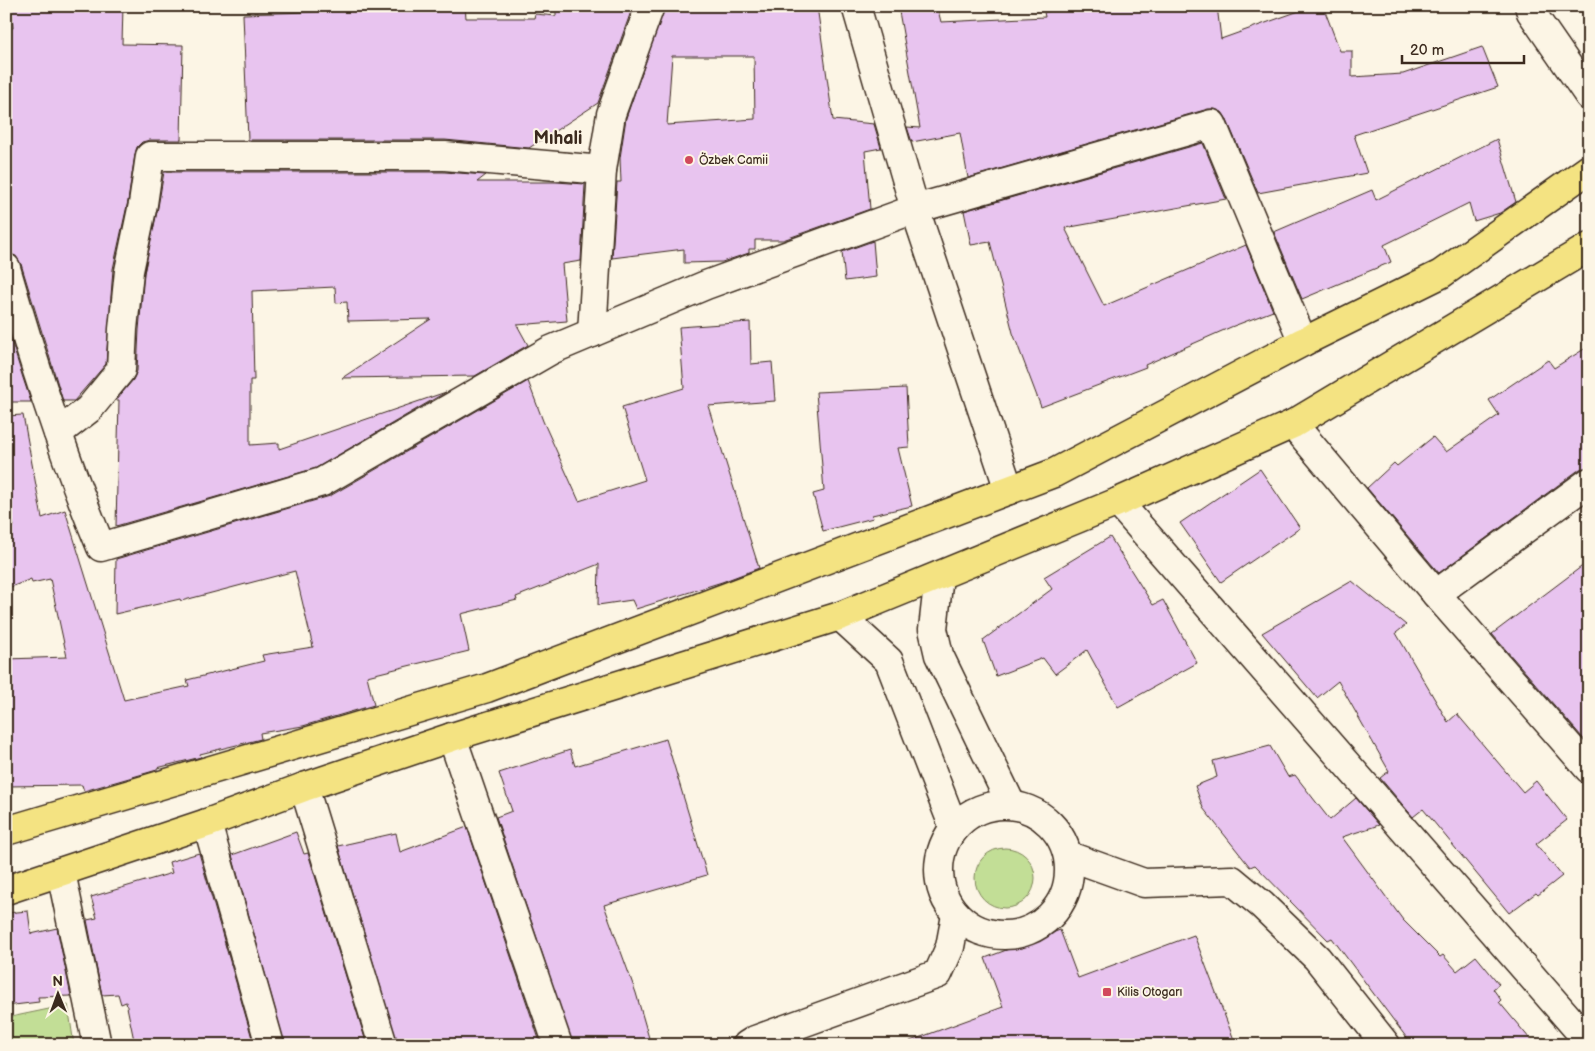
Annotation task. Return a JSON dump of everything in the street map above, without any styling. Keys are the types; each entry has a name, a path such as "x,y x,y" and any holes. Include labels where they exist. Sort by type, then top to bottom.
{"main road":[{"path":"6,831 487,688 1054,473 1303,342 1441,274 1589,168"},
{"path":"6,890 207,823 304,787 452,737 840,616 939,576 1118,502 1293,424 1589,247"}],"street":[{"path":"592,333 602,170 612,114 650,6"},
{"path":"856,6 915,209 1009,490"},
{"path":"1529,6 1531,12 1589,96"},
{"path":"6,268 27,341 78,492 102,547 322,482 551,350 706,285 915,209 1212,124 1303,342"},
{"path":"58,433 89,409 121,370 129,271 143,204 150,156 445,156 602,170"},
{"path":"1293,424 1436,594 1589,769"},
{"path":"1436,594 1589,482"},
{"path":"1118,502 1589,1042"},
{"path":"939,576 933,629 939,655 1011,804"},
{"path":"840,616 889,661 954,828"},
{"path":"452,737 558,1045"},
{"path":"304,787 383,1045"},
{"path":"1011,804 1031,810 1049,820 1062,837 1069,856 1070,877 1064,898 1052,915 1035,928 1014,935 994,935 973,928 956,915 945,899 939,881 939,862 944,844 954,828 970,814 990,806 1011,804"},
{"path":"207,823 270,1045"},
{"path":"1069,856 1144,883 1232,880 1262,905 1317,958 1386,1045"},
{"path":"61,872 97,1045"},
{"path":"747,1045 755,1040 938,974 950,947 956,915"}],"green space":[{"path":"1005,848 1022,853 1030,861 1035,878 1030,895 1022,903 1005,908 988,903 980,895 975,878 980,861 988,853"},
{"path":"68,1005 74,1045 6,1045 6,1018"}],"building":[{"path":"11,6 123,6 122,44 183,45 181,140 150,140 142,142 137,147 128,201 113,269 106,364 74,401 63,401 21,264 16,256 6,253 6,28 13,28"},
{"path":"406,6 465,6 466,18 534,18 535,14 556,16 556,6 633,6 598,103 529,148 445,140 248,140 243,14 342,11"},
{"path":"665,6 817,6 833,120 874,124 881,148 865,151 870,209 783,240 755,240 755,249 749,249 749,253 722,262 684,263 684,249 612,258 617,182 621,182 620,158 626,118","holes":["672,56 754,56 755,119 667,125"]},
{"path":"898,6 937,6 941,22 1045,17 1044,12 1111,6 1217,6 1221,39 1313,6 1323,6 1340,51 1352,51 1352,77 1403,74 1482,47 1498,87 1354,135 1367,173 1258,193 1226,118 1222,112 1215,109 1208,109 968,178 960,133 912,142 907,127 920,128"},
{"path":"1497,139 1516,202 1500,213 1474,221 1469,203 1384,245 1391,262 1302,299 1274,232 1372,190 1376,200"},
{"path":"1203,143 1226,199 1065,228 1104,306 1246,245 1273,311 1231,327 1145,365 1146,367 1041,407 1013,333 990,242 971,245 964,211"},
{"path":"164,172 444,172 486,175 477,182 585,184 581,261 562,264 567,321 517,325 528,345 475,376 342,378 431,319 348,321 347,302 336,303 335,287 252,291 254,380 250,380 250,445 279,443 279,449 446,392 316,468 116,526 119,400 116,400 133,380 137,371 144,273"},
{"path":"873,241 876,277 845,281 842,252"},
{"path":"750,322 751,364 772,362 775,401 708,406 759,568 722,582 636,609 632,600 598,605 599,564 516,597 517,600 461,614 469,651 367,676 374,705 303,726 260,733 261,739 200,754 201,757 157,768 157,770 84,791 82,785 6,786 6,739 9,739 7,659 67,657 50,579 32,583 31,579 6,589 6,530 14,526 6,500 6,416 23,415 42,518 65,510 124,700 189,686 187,680 264,661 262,655 313,647 295,571 181,601 180,599 115,614 116,559 330,496 528,381 543,421 579,501 645,480 622,407 684,388 679,327"},
{"path":"6,324 23,378 31,402 6,402"},
{"path":"1589,346 1589,467 1580,469 1439,573 1367,488 1394,463 1397,466 1433,437 1446,452 1499,415 1489,400 1548,360 1554,368"},
{"path":"906,388 909,447 898,448 912,506 872,515 873,518 823,531 813,494 824,491 816,392"},
{"path":"1260,469 1300,528 1221,582 1180,523"},
{"path":"1110,537 1153,605 1163,600 1197,663 1118,707 1087,650 1055,674 1043,658 996,676 983,640 1052,589 1044,577"},
{"path":"1589,561 1589,745 1492,634"},
{"path":"1352,581 1406,625 1396,633 1448,722 1457,714 1523,792 1536,781 1567,820 1536,844 1562,876 1538,895 1536,893 1509,913 1423,809 1413,817 1380,778 1389,771 1338,681 1317,698 1262,633"},
{"path":"666,739 707,875 604,905 636,993 651,1045 573,1045 496,817 512,811 499,773 570,750 575,766"},
{"path":"1270,746 1288,777 1295,775 1330,820 1356,798 1379,825 1342,837 1403,920 1440,957 1443,955 1457,971 1476,956 1499,984 1493,989 1501,1000 1499,1002 1535,1045 1412,1045 1332,938 1328,940 1255,865 1250,867 1203,808 1195,786 1217,777 1213,761"},
{"path":"467,827 541,1045 398,1045 338,846 396,833 400,852"},
{"path":"296,832 304,854 308,853 367,1045 285,1045 232,855"},
{"path":"199,853 254,1045 135,1045 126,1002 121,1004 118,994 102,995 87,920 97,918 91,897 172,873 169,862"},
{"path":"28,911 31,934 57,928 71,996 38,997 39,1002 6,1006 6,913"},
{"name":"Kilis Otogarı","path":"1060,930 1078,978 1194,935 1236,1045 911,1045 910,1041 1003,1007 985,958"}],"place":[{"name":"Özbek Camii","path":"689,160"},
{"name":"Kilis Otogarı","path":"1107,992"}],"district":[{"name":"Mıhali","path":"558,138"}]}
